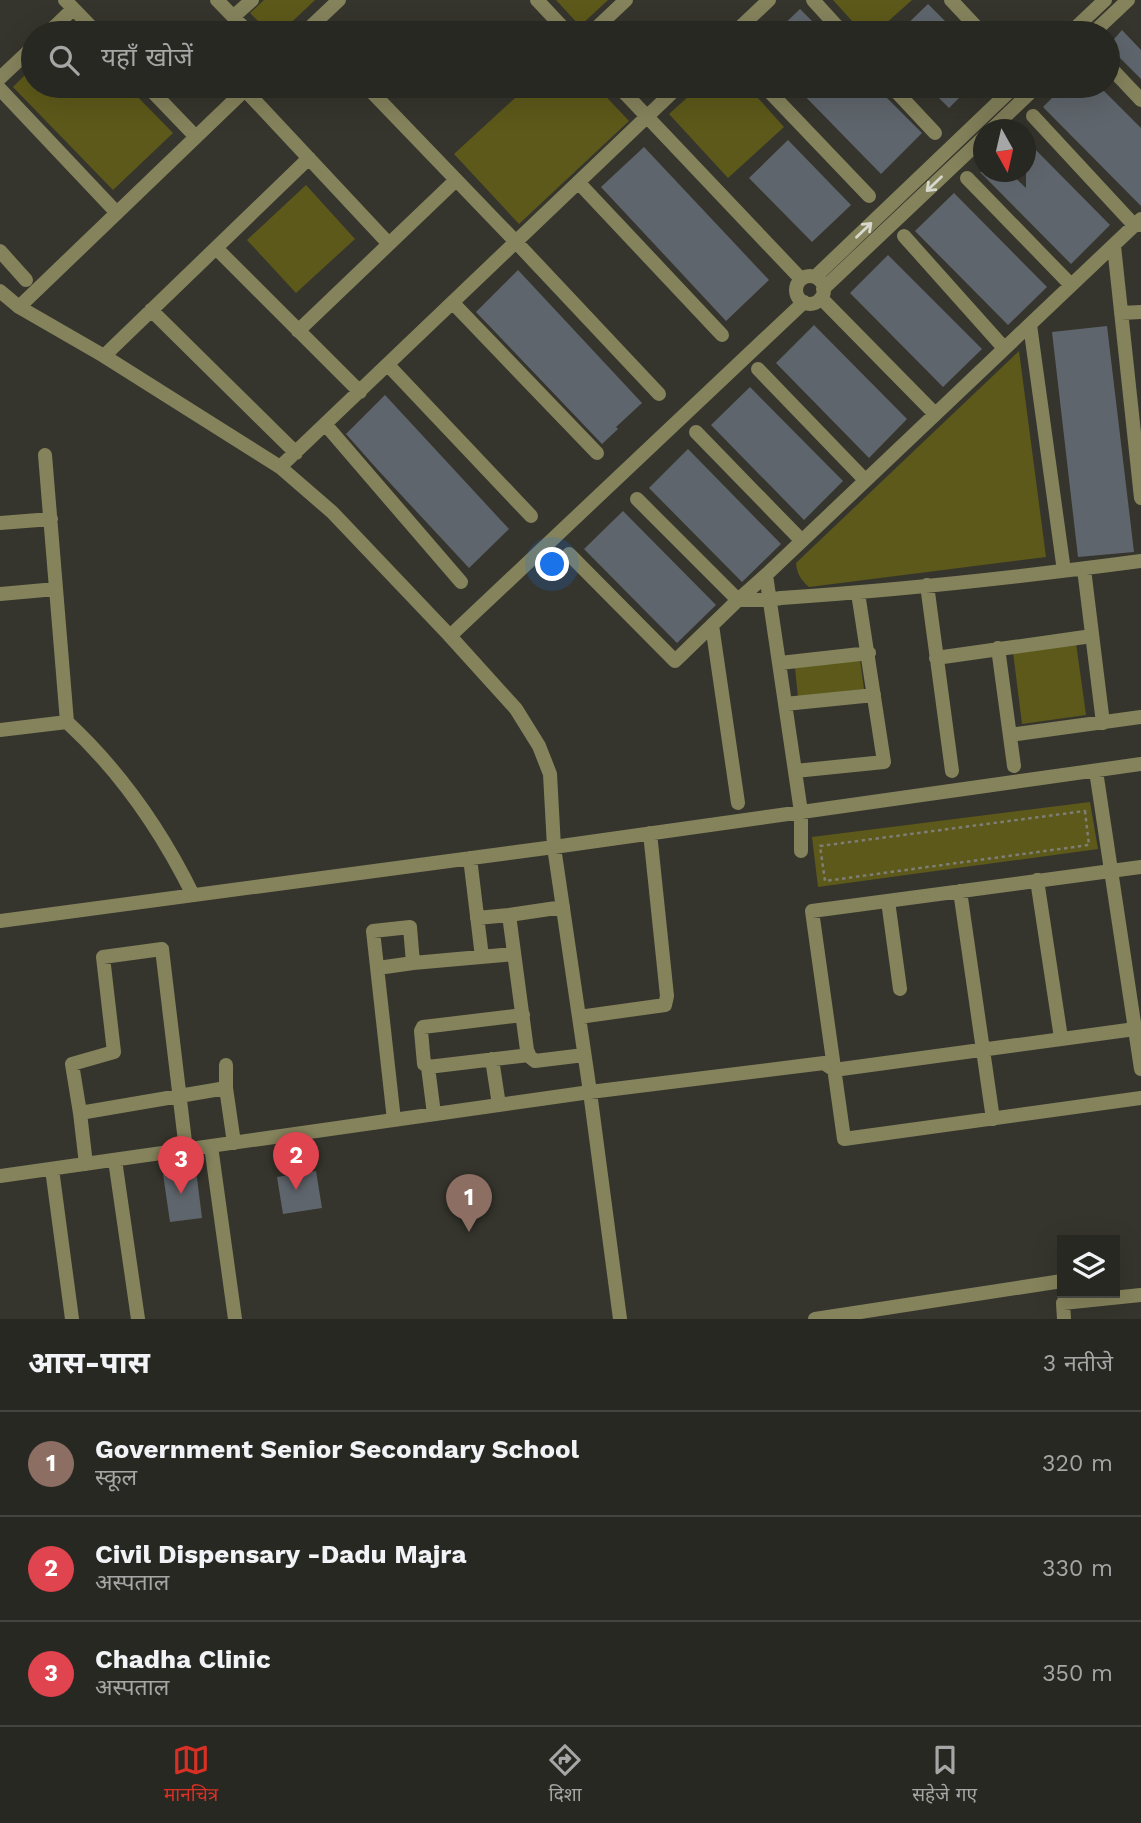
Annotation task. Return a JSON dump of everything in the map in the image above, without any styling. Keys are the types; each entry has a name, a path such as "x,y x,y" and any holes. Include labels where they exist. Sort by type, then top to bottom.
{"street":[{"path":"218,0 237,21"},
{"path":"233,17 252,0"},
{"path":"319,21 339,0"},
{"path":"537,0 557,21"},
{"path":"604,21 626,0"},
{"path":"747,21 769,0"},
{"path":"813,0 832,21"},
{"path":"951,0 971,21"},
{"path":"1083,21 1105,0"},
{"path":"1106,21 1128,0"},
{"path":"57,21 69,5 85,21"},
{"path":"0,78 21,58"},
{"path":"1120,78 1141,100"},
{"path":"0,89 117,213"},
{"path":"159,98 196,137"},
{"path":"19,307 237,98"},
{"path":"256,98 389,244"},
{"path":"377,98 659,394"},
{"path":"629,98 815,286 935,414"},
{"path":"280,467 667,98"},
{"path":"775,98 869,196"},
{"path":"902,98 935,133"},
{"path":"973,147 815,286 797,284 797,294 804,302 816,302 815,286 1003,98"},
{"path":"1002,119 1024,98"},
{"path":"569,554 675,661 1139,223 1034,116"},
{"path":"104,356 309,158"},
{"path":"967,178 1071,285"},
{"path":"298,331 456,180"},
{"path":"578,182 722,335"},
{"path":"904,236 1004,348"},
{"path":"1114,246 1121,313 1136,403 1141,498"},
{"path":"216,248 360,392"},
{"path":"0,251 26,280"},
{"path":"0,291 19,307 104,356 280,467 332,512 450,636 516,709 539,746 550,774 554,847 620,1319"},
{"path":"450,636 804,302"},
{"path":"453,303 597,453"},
{"path":"151,310 296,453"},
{"path":"1121,313 1141,312"},
{"path":"1030,324 1064,571"},
{"path":"388,365 531,516"},
{"path":"758,369 865,481"},
{"path":"325,425 461,582"},
{"path":"696,432 802,541"},
{"path":"46,455 67,722 94,747 141,806 192,895"},
{"path":"637,499 738,600 858,593 1141,561"},
{"path":"0,523 51,519"},
{"path":"1084,569 1103,723"},
{"path":"766,575 795,771 801,851"},
{"path":"926,585 952,771"},
{"path":"0,594 56,589"},
{"path":"795,771 884,762 858,593"},
{"path":"712,625 738,803"},
{"path":"936,658 1092,636"},
{"path":"998,648 1014,766"},
{"path":"780,663 869,653"},
{"path":"785,704 874,695"},
{"path":"1010,735 1141,718"},
{"path":"0,730 67,722"},
{"path":"0,921 554,847 1141,764"},
{"path":"1096,771 1141,1069"},
{"path":"579,1017 664,1005 667,996 650,833"},
{"path":"470,858 482,957"},
{"path":"1141,867 812,911 844,1139 1141,1098"},
{"path":"1037,880 1060,1038"},
{"path":"960,891 993,1119"},
{"path":"888,901 900,989"},
{"path":"478,918 563,907"},
{"path":"509,915 529,1055 535,1061 584,1055"},
{"path":"394,1120 373,930 410,927 413,963"},
{"path":"86,1164 72,1064 114,1052 103,957 162,949 186,1150"},
{"path":"378,968 514,954"},
{"path":"434,1114 428,1067 424,1064 421,1031 423,1027 523,1015"},
{"path":"0,1177 590,1092 824,1063 834,1070 1135,1029"},
{"path":"428,1067 529,1055"},
{"path":"492,1059 499,1105"},
{"path":"226,1065 226,1088 234,1143"},
{"path":"80,1113 226,1088"},
{"path":"211,1146 235,1319"},
{"path":"115,1160 138,1319"},
{"path":"52,1169 72,1319"},
{"path":"815,1319 1057,1282"},
{"path":"1120,1296 1141,1295"},
{"path":"1064,1319 1063,1303 1072,1298"}],"path":[{"path":"1085,810 1089,845 825,881 820,846 1085,810"}],"shaded area":[{"path":"264,0 315,0 293,21 258,21 250,13"},
{"path":"556,0 608,0 585,21 575,21"},
{"path":"833,0 912,0 888,21 852,21"},
{"path":"21,79 21,95 13,87"},
{"path":"24,98 139,98 173,133 113,190"},
{"path":"515,98 607,98 629,121 519,224 454,154"},
{"path":"687,98 758,98 784,127 728,178 669,114"},
{"path":"306,185 355,239 296,293 247,240"},
{"path":"1019,351 1046,557 809,587 800,576 796,563"},
{"path":"1076,643 1086,715 1022,724 1013,652"},
{"path":"860,660 864,689 798,697 795,668"},
{"path":"1090,802 1098,849 818,887 812,837"}],"building":[{"path":"928,4 945,21 910,21"},
{"path":"800,9 812,21 788,21"},
{"path":"1122,30 1141,50 1141,79 1120,58"},
{"path":"807,98 887,98 922,133 881,174"},
{"path":"939,98 959,98 949,108"},
{"path":"1052,98 1111,98 1141,128 1141,206 1043,107"},
{"path":"788,140 851,205 812,242 749,178"},
{"path":"644,147 769,280 726,321 601,187"},
{"path":"1036,150 1110,225 1071,264 990,182 1020,182 1026,188 1026,182 1036,182"},
{"path":"954,193 1047,287 1008,325 915,231"},
{"path":"888,255 982,349 943,387 850,293"},
{"path":"518,270 642,403 602,444 476,312"},
{"path":"814,325 907,419 869,458 776,363"},
{"path":"1107,326 1134,552 1078,557 1052,332"},
{"path":"750,387 843,481 804,520 711,425"},
{"path":"385,395 509,529 469,568 346,434"},
{"path":"688,449 781,544 742,582 649,488"},
{"path":"623,511 716,605 677,643 584,549"},
{"path":"196,1170 202,1218 170,1222 163,1174"},
{"path":"316,1171 322,1208 283,1214 277,1177"}],"place":[{"name":"Civil Dispensary -Dadu Majra","path":"296,1190"},
{"name":"Chadha Clinic","path":"181,1194"},
{"name":"Government Senior Secondary School","path":"469,1232"}]}
